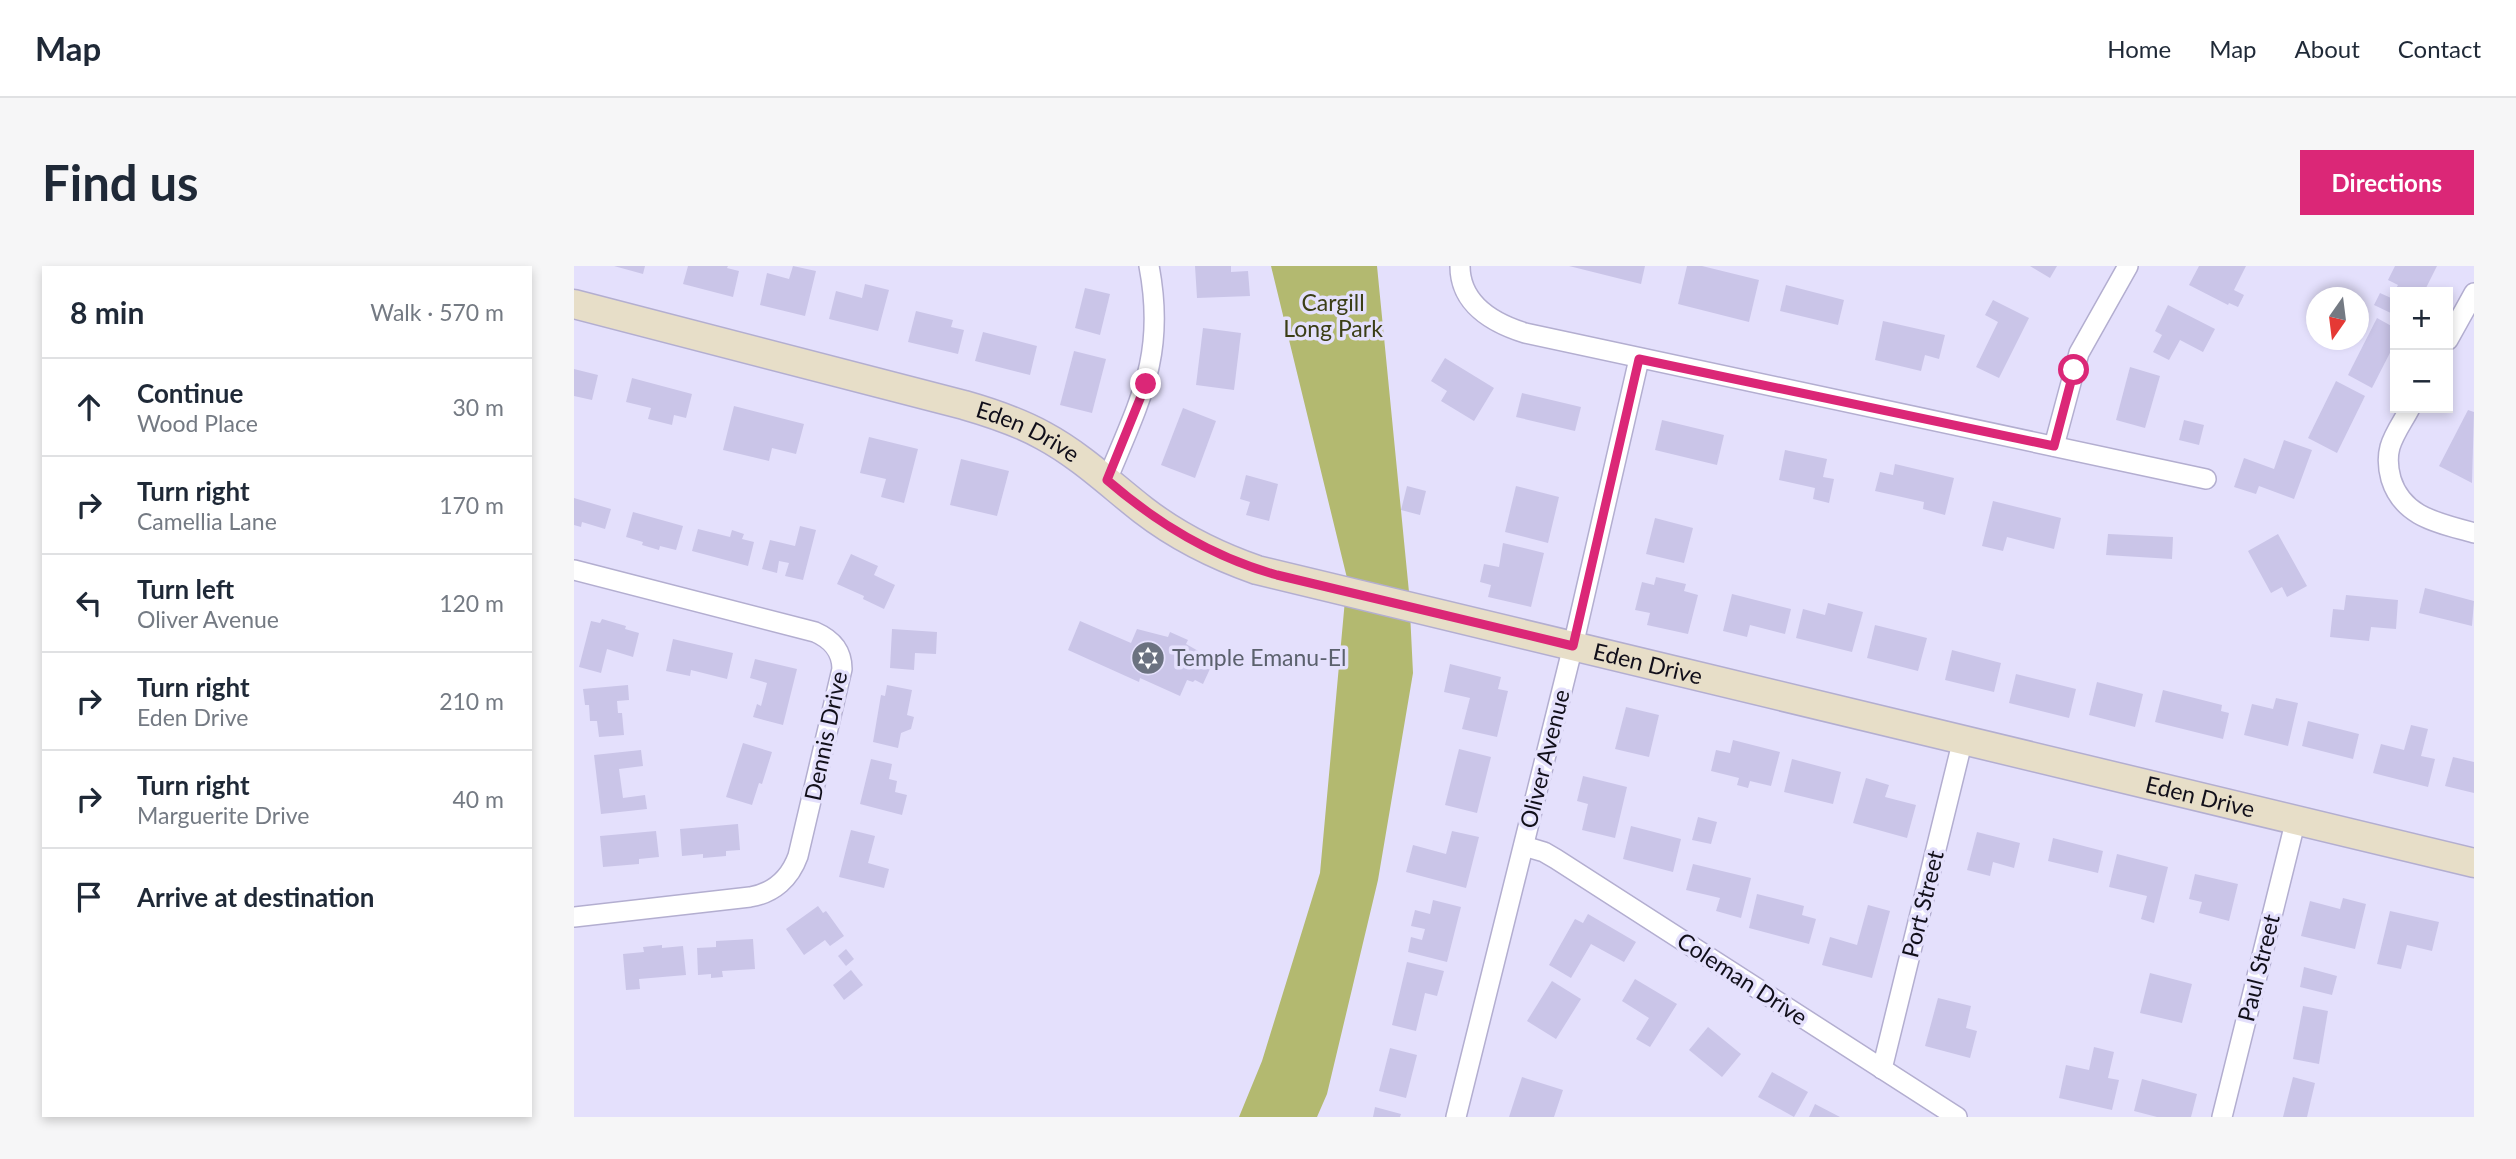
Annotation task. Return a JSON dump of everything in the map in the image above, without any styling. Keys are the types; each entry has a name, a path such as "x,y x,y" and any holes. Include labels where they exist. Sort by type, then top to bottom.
{"street":[{"path":"1107,480 1141,399 1153,354 1154,306 1149,266"},
{"path":"1460,266 1461,281 1467,296 1484,314 1513,330 2206,479"},
{"path":"2054,446 2079,353 2128,266"},
{"path":"2453,331 2474,293"},
{"name":"Eden Drive","path":"574,304 1002,417 1046,437 1172,530 1239,564 2474,863"},
{"name":"Oliver Avenue","path":"1456,1117 1573,646 1639,359"},
{"path":"2407,413 2393,440 2388,457 2390,477 2396,490 2407,507 2420,516 2474,533"},
{"name":"Dennis Drive","path":"574,570 814,632 832,643 840,655 842,669 799,856 794,867 778,886 762,895 750,897 574,917"},
{"name":"Port Street","path":"1882,1069 1963,739"},
{"name":"Paul Street","path":"2222,1117 2296,819"},
{"name":"Coleman Drive","path":"1524,846 1550,855 1957,1117"}],"green space":[{"name":"Cargill Long Park","path":"1271,266 1377,266 1409,592 1413,673 1378,880 1327,1094 1317,1117 1239,1117 1262,1061 1320,873 1347,578"}],"building":[{"path":"614,266 645,266 643,274"},
{"path":"688,266 728,266 727,268 739,271 733,297 683,284"},
{"path":"793,266 816,271 805,316 760,305 767,273 789,279"},
{"path":"1195,266 1231,266 1231,272 1248,271 1250,296 1197,298"},
{"path":"1569,266 1645,266 1641,284"},
{"path":"1687,266 1702,266 1759,280 1749,322 1678,304"},
{"path":"2030,266 2057,266 2050,278"},
{"path":"2199,266 2246,266 2234,290 2244,295 2238,307 2229,303 2228,305 2189,285"},
{"path":"2395,266 2437,266 2426,287 2397,287 2398,285 2388,280"},
{"path":"865,284 889,290 878,331 829,319 836,291 862,298"},
{"path":"1786,285 1844,300 1838,325 1780,311"},
{"path":"1085,288 1110,294 1100,335 1075,328"},
{"path":"2380,293 2390,298 2390,313 2374,305"},
{"path":"1993,300 2029,318 1999,378 1976,367 1998,322 1985,315"},
{"path":"2168,305 2215,329 2203,352 2180,340 2169,360 2153,352 2162,335 2155,331"},
{"path":"916,311 953,320 951,327 964,330 958,354 908,342"},
{"path":"2377,318 2390,325 2390,353 2372,388 2348,375 2361,350 2369,350 2369,334"},
{"path":"1883,321 1945,335 1939,359 1925,355 1921,371 1875,360"},
{"path":"1203,328 1241,333 1234,390 1196,385"},
{"path":"983,332 1037,346 1030,375 975,361"},
{"path":"1074,351 1106,359 1092,413 1060,405"},
{"path":"1445,358 1494,388 1474,421 1441,401 1447,391 1431,381"},
{"path":"2130,367 2160,376 2145,428 2116,420"},
{"path":"574,369 598,375 592,400 574,396"},
{"path":"632,378 692,394 686,418 674,415 672,425 648,419 651,408 626,402"},
{"path":"2336,381 2365,396 2337,453 2308,438"},
{"path":"1522,393 1581,407 1575,431 1516,417"},
{"path":"734,406 804,424 796,454 772,448 769,461 723,450"},
{"path":"1183,408 1216,421 1195,478 1161,465"},
{"path":"2468,410 2474,412 2472,483 2439,466"},
{"path":"1662,420 1724,435 1717,465 1655,450"},
{"path":"2184,420 2204,425 2199,445 2179,440"},
{"path":"869,437 918,449 904,503 881,497 886,479 860,473"},
{"path":"2284,440 2312,450 2294,499 2259,486 2256,494 2234,487 2244,458 2274,469"},
{"path":"1785,450 1827,459 1823,477 1834,479 1829,503 1813,499 1815,488 1779,480"},
{"path":"961,459 1009,471 997,516 950,505"},
{"path":"1895,464 1954,478 1945,515 1923,509 1924,502 1875,491 1880,472 1893,475"},
{"path":"1246,475 1278,484 1269,521 1246,515 1250,502 1240,499"},
{"path":"1407,486 1426,491 1420,515 1401,510"},
{"path":"1516,486 1559,497 1548,543 1505,532"},
{"path":"574,498 611,509 605,529 582,522 581,527 574,525"},
{"path":"1993,501 2061,518 2054,549 2007,537 2003,551 1982,546"},
{"path":"633,512 683,526 676,550 660,546 659,550 626,537"},
{"path":"1655,518 1693,528 1684,563 1646,554"},
{"path":"800,526 816,530 803,580 785,576 789,563 779,561 777,573 762,569 770,540 795,546"},
{"path":"698,529 730,537 732,530 744,534 742,539 754,542 748,566 692,551"},
{"path":"2108,534 2173,537 2172,559 2106,555"},
{"path":"2278,534 2307,586 2287,597 2282,587 2271,593 2248,551"},
{"path":"1503,543 1544,553 1531,607 1488,597 1491,585 1480,582 1484,564 1499,567"},
{"path":"851,554 878,566 874,575 895,585 884,609 837,584"},
{"path":"1656,577 1686,584 1684,591 1698,595 1688,634 1647,625 1650,613 1635,610 1642,582 1654,585"},
{"path":"2425,588 2474,601 2472,626 2419,613"},
{"path":"1732,594 1791,609 1785,634 1750,625 1747,637 1723,631"},
{"path":"2346,595 2398,600 2396,629 2371,627 2369,641 2330,637 2333,609 2344,610"},
{"path":"1828,603 1863,612 1852,652 1796,638 1803,609 1825,615"},
{"path":"602,619 639,633 633,657 607,649 601,673 579,667 591,621 600,623"},
{"name":"Temple Emanu-El","path":"1080,621 1131,643 1137,629 1168,637 1170,632 1188,640 1186,644 1214,660 1203,684 1187,680 1180,696 1140,678 1139,682 1068,650"},
{"path":"1875,625 1927,638 1918,671 1867,658"},
{"path":"892,629 937,632 936,654 915,653 914,670 890,668"},
{"path":"673,639 733,653 727,679 691,670 690,676 666,671"},
{"path":"1952,650 2001,663 1994,692 1945,680"},
{"path":"755,659 797,669 783,725 753,717 757,704 761,706 767,683 750,678"},
{"path":"1450,664 1501,677 1498,689 1508,691 1497,737 1462,729 1470,698 1444,692"},
{"path":"2016,674 2076,689 2069,718 2009,703"},
{"path":"2097,682 2143,694 2135,727 2089,715"},
{"path":"628,685 629,700 617,701 618,713 622,713 624,735 599,737 597,721 590,721 589,705 585,705 583,689"},
{"path":"887,685 912,690 907,715 914,717 911,729 901,733 898,748 873,742 881,695 885,696"},
{"path":"2163,690 2222,705 2221,711 2229,713 2223,739 2155,722"},
{"path":"2276,698 2298,703 2288,746 2244,735 2252,704 2273,709"},
{"path":"1626,707 1659,715 1649,757 1615,749"},
{"path":"2308,721 2359,734 2353,759 2302,746"},
{"path":"2411,725 2428,729 2421,756 2435,759 2428,787 2373,773 2381,744 2404,750"},
{"path":"1733,740 1780,752 1771,786 1750,781 1748,788 1737,785 1739,778 1711,771 1716,750 1730,753"},
{"path":"743,743 772,752 752,805 726,797"},
{"path":"1459,749 1491,757 1477,813 1445,805"},
{"path":"641,750 643,766 619,769 623,798 645,795 647,809 601,814 594,755"},
{"path":"2453,757 2474,762 2474,793 2445,786"},
{"path":"871,759 892,764 889,779 897,781 895,792 907,795 902,815 860,804"},
{"path":"1792,759 1841,772 1833,804 1784,792"},
{"path":"1583,776 1627,787 1615,838 1582,830 1588,804 1577,801"},
{"path":"1866,778 1889,785 1885,797 1916,805 1907,838 1853,823"},
{"path":"1698,817 1717,822 1711,844 1692,840"},
{"path":"738,824 740,850 726,851 726,856 682,856 680,829"},
{"path":"1631,826 1681,839 1673,872 1623,859"},
{"path":"851,830 875,836 868,863 889,869 884,888 839,877"},
{"path":"656,831 659,857 639,859 639,864 603,867 600,836"},
{"path":"1452,831 1479,837 1466,888 1406,872 1413,845 1446,854"},
{"path":"1977,832 2020,843 2014,868 1993,862 1990,876 1967,870"},
{"path":"2053,838 2103,851 2098,873 2048,861"},
{"path":"2117,854 2168,867 2154,923 2141,919 2147,896 2109,887"},
{"path":"1693,864 1751,878 1741,918 1716,911 1720,898 1686,890"},
{"path":"2195,874 2238,884 2229,921 2199,913 2202,902 2189,899"},
{"path":"1757,894 1804,906 1802,915 1816,919 1809,944 1749,928"},
{"path":"2343,898 2366,904 2355,949 2301,936 2310,901 2340,909"},
{"path":"1433,900 1461,907 1447,962 1408,952 1411,937 1422,940 1425,929 1411,926 1415,910 1430,914"},
{"path":"1868,905 1890,911 1872,978 1822,965 1830,937 1857,945"},
{"path":"818,906 823,913 826,911 844,936 830,946 825,940 804,955 786,929"},
{"path":"2390,911 2439,922 2432,951 2407,945 2401,969 2377,964"},
{"path":"1588,914 1636,942 1624,962 1591,944 1571,978 1549,965 1575,919 1583,923"},
{"path":"753,939 755,969 722,971 723,977 698,975 697,948 716,947 716,941"},
{"path":"662,945 662,948 683,946 686,975 639,979 640,989 626,990 623,954 644,952 643,947"},
{"path":"846,949 854,959 846,966 838,956"},
{"path":"1407,962 1444,971 1437,996 1425,993 1416,1031 1392,1025"},
{"path":"2304,967 2337,976 2332,995 2300,987"},
{"path":"851,970 863,985 844,1000 833,985"},
{"path":"2150,973 2192,984 2182,1023 2140,1013"},
{"path":"1635,979 1677,1004 1650,1047 1636,1039 1649,1018 1622,1001"},
{"path":"1552,981 1581,999 1556,1039 1527,1021"},
{"path":"1938,998 1971,1006 1966,1028 1977,1031 1970,1058 1925,1046"},
{"path":"2303,1006 2328,1011 2319,1064 2293,1059"},
{"path":"1708,1027 1741,1054 1722,1077 1689,1050"},
{"path":"2094,1047 2114,1052 2108,1078 2119,1080 2112,1110 2059,1098 2066,1065 2089,1070"},
{"path":"1390,1048 1417,1055 1406,1098 1379,1091"},
{"path":"1772,1072 1808,1092 1794,1117 1758,1097"},
{"path":"1522,1077 1563,1090 1554,1117 1509,1117"},
{"path":"2293,1077 2315,1083 2307,1117 2283,1117"},
{"path":"2142,1079 2197,1094 2191,1117 2157,1117 2134,1111"},
{"path":"1815,1104 1840,1117 1809,1117"},
{"path":"1375,1107 1401,1114 1400,1117 1373,1117"}],"place":[{"name":"Temple Emanu-El","path":"1148,658"}],"route":[{"path":"1146,384 1107,480 1146,512 1182,536 1221,556 1258,570 1573,646 1639,359 2054,446 2074,370"}]}
